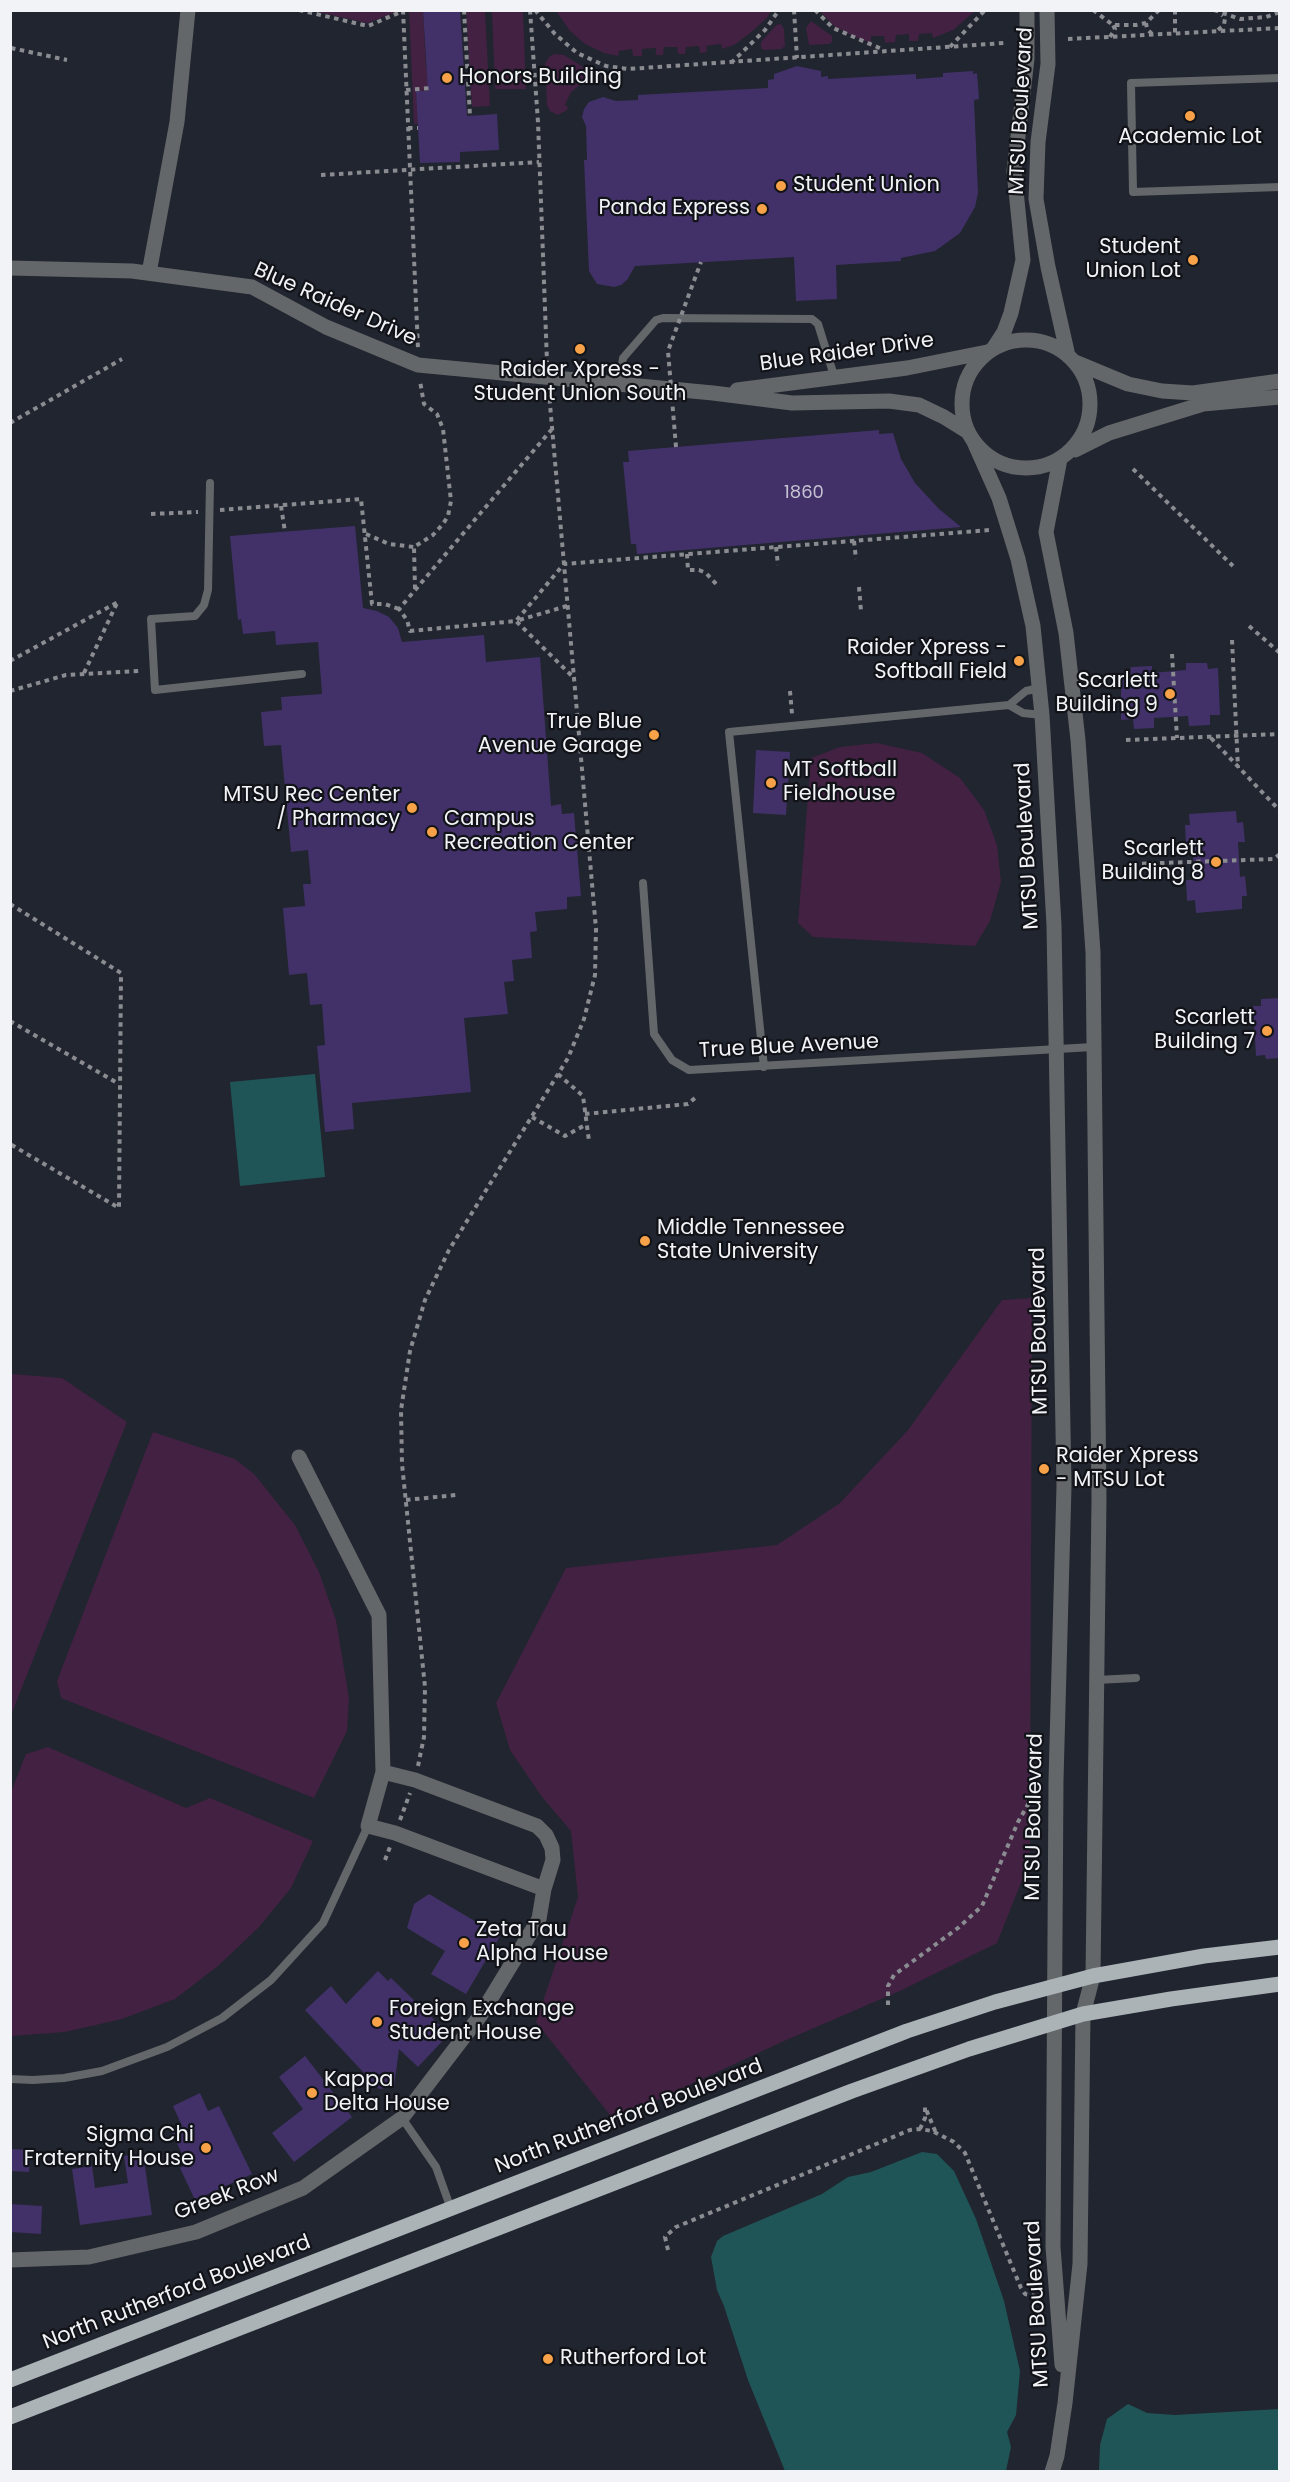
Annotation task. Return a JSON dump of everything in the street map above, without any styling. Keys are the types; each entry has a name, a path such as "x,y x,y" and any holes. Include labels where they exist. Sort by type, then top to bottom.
{"main road":[{"name":"North Rutherford Boulevard","path":"10,2380 906,2031 1093,1976 1204,1956 1280,1947"},
{"path":"10,2417 852,2091 969,2049 1083,2014 1171,1998 1280,1984"}],"street":[{"path":"149,273 177,122 188,10"},
{"name":"MTSU Boulevard","path":"990,351 1004,332 1011,313 1023,260 1014,171 1027,59 1027,10"},
{"name":"MTSU Boulevard","path":"1047,10 1048,64 1038,142 1036,199 1048,267 1072,359"},
{"name":"Blue Raider Drive","path":"10,268 149,273 252,287 326,327 418,365 713,393 792,403 889,401 919,405 944,417 971,437"},
{"path":"1064,456 1082,437 1090,418 1091,398 1086,379 1072,359 1060,349 1043,341 1023,339 1005,343 990,351 974,366 966,380 962,396 962,412 971,437 989,457 1008,466 1030,469 1051,464 1109,433 1203,404 1280,397"},
{"name":"Blue Raider Drive","path":"713,393 835,379 907,368 990,351"},
{"path":"1072,359 1128,384 1162,391 1193,393 1280,381"},
{"name":"MTSU Boulevard","path":"971,437 999,498 1018,559 1033,626 1042,715 1054,925 1064,1486 1056,1780 1053,2247 1065,2403"},
{"name":"MTSU Boulevard","path":"1064,456 1046,532 1066,633 1078,740 1093,952 1099,1499 1093,1976 1083,2014 1080,2264 1065,2403"},
{"path":"298,1457 379,1615 383,1772 368,1826 395,1833 544,1889 553,1860 552,1848 546,1835 537,1826 415,1779 383,1772"},
{"name":"Greek Row","path":"10,2260 89,2257 196,2232 303,2188 402,2118 480,2016 539,1919 544,1889"},
{"path":"1052,2472 1057,2456 1065,2403"}],"lane":[{"path":"1280,78 1131,83 1132,192 1280,188"},
{"path":"619,385 623,358 657,320 663,318 812,319 818,324 835,379"},
{"path":"210,483 208,590 204,605 195,616 151,619 154,690 302,674"},
{"path":"764,1067 729,732 1009,705 1026,691 1039,687"},
{"path":"1009,705 1023,714 1042,715"},
{"name":"True Blue Avenue","path":"643,883 654,1034 672,1060 689,1070 1093,1047"},
{"path":"1096,1680 1136,1678"},
{"path":"10,2079 64,2078 102,2071 167,2047 222,2018 271,1980 323,1923 368,1826"},
{"path":"402,2118 436,2167 451,2209"}],"path":[{"path":"300,10 368,26 403,11 418,350"},
{"path":"464,10 470,116"},
{"path":"530,10 547,363"},
{"path":"535,10 566,44 585,57 606,66 628,69 1004,44"},
{"path":"730,63 765,30 779,10"},
{"path":"794,10 797,58"},
{"path":"815,10 833,28 886,51"},
{"path":"950,47 985,10"},
{"path":"1093,10 1113,25 1136,26 1146,22 1159,10"},
{"path":"1214,10 1240,19 1266,17 1280,12"},
{"path":"1174,11 1175,33"},
{"path":"1218,31 1224,25 1225,18 1221,13"},
{"path":"1146,22 1147,29 1152,35"},
{"path":"1110,37 1114,29 1113,25"},
{"path":"1068,39 1280,28"},
{"path":"11,48 67,60"},
{"path":"406,90 431,88"},
{"path":"408,128 418,128"},
{"path":"321,175 539,162"},
{"path":"676,447 668,351 701,262"},
{"path":"10,423 122,359"},
{"path":"366,534 389,544 414,548 433,535 448,516 451,501 443,429 437,414 424,404 419,374"},
{"path":"385,1860 415,1779 424,1737 424,1687 406,1500 401,1410 410,1351 425,1300 449,1250 568,1058 584,1019 595,975 596,928 549,385"},
{"path":"399,609 552,429"},
{"path":"1133,469 1233,566"},
{"path":"217,511 361,499 372,604 385,604 399,609 407,620 410,631 516,621 567,606"},
{"path":"280,506 285,532"},
{"path":"151,514 202,512"},
{"path":"516,621 564,564 990,530"},
{"path":"854,541 856,559"},
{"path":"776,547 778,565"},
{"path":"414,548 414,591"},
{"path":"687,554 688,570 699,570 706,573 718,586"},
{"path":"859,586 861,611"},
{"path":"10,661 118,602 84,673"},
{"path":"516,621 574,677"},
{"path":"1249,626 1280,654"},
{"path":"1232,640 1238,768"},
{"path":"1172,654 1177,738"},
{"path":"10,691 66,675 139,671"},
{"path":"790,691 793,726"},
{"path":"1126,740 1280,734"},
{"path":"1210,737 1280,811"},
{"path":"1274,859 1280,854"},
{"path":"1133,864 1280,860"},
{"path":"10,904 121,973 119,1208 10,1144"},
{"path":"10,1021 120,1084"},
{"path":"558,1074 583,1096 589,1141"},
{"path":"585,1114 688,1104 695,1098"},
{"path":"532,1117 565,1136 587,1124"},
{"path":"406,1500 456,1495"},
{"path":"888,2005 888,1986 894,1975 958,1928 982,1906 1018,1822 1041,1782"},
{"path":"920,2129 925,2118 925,2107 936,2133"},
{"path":"668,2250 665,2238 676,2227 910,2130 920,2129 936,2133 954,2142 964,2153 1021,2288 1025,2294 1040,2297"}],"shaded area":[{"name":"Middle Tennessee State University","path":"11,11 1279,11 1279,2471 11,2471"},
{"path":"313,11 398,11 368,23"},
{"path":"409,11 423,11 426,67 431,90 416,92 418,124 414,124"},
{"path":"466,11 485,11 490,106 472,107"},
{"path":"492,11 523,11 526,89 495,89"},
{"path":"556,11 771,11 767,18 749,34 734,45 722,49 721,44 706,46 707,52 700,53 699,46 686,47 685,54 678,54 677,47 664,47 663,55 656,55 656,48 642,49 642,56 633,56 632,49 619,51 618,56 604,53 585,44 570,31"},
{"path":"820,11 975,11 953,30 933,38 932,33 919,34 918,41 909,41 909,34 896,35 895,42 885,43 884,36 871,36 871,42 861,40 834,26"},
{"path":"811,21 832,36 832,42 809,45 806,28"},
{"path":"781,24 784,29 785,46 781,49 764,50 761,48 761,42 776,25"},
{"path":"554,54 564,55 591,72 593,77 589,83 587,81 582,83 571,92 565,105 568,107 567,110 558,115 550,111 547,105 545,64"},
{"path":"877,743 922,753 960,778 984,810 997,845 1001,882 990,921 975,946 813,937 798,923 811,758 840,747"},
{"path":"1032,1298 1030,1860 997,1943 902,1990 784,2041 614,2120 536,2022 578,1897 571,1831 542,1797 510,1750 496,1703 566,1568 777,1545 840,1503 908,1430 1002,1300"},
{"path":"11,1374 62,1378 127,1422 11,1715"},
{"path":"153,1432 235,1459 255,1475 295,1525 319,1572 336,1620 349,1698 347,1731 314,1798 61,1698 57,1681"},
{"path":"48,1747 186,1808 210,1798 313,1841 291,1888 259,1927 218,1966 175,1999 122,2019 65,2032 11,2036 11,1792 26,1754"}],"water":[{"path":"315,1074 325,1177 240,1186 230,1082"},
{"path":"922,2152 937,2154 954,2171 976,2219 1004,2301 1020,2371 1016,2415 1007,2432 1011,2447 1006,2471 785,2471 748,2380 717,2290 711,2257 717,2241 723,2236 822,2194 848,2177 871,2172"},
{"path":"1128,2404 1147,2413 1175,2415 1279,2409 1279,2471 1099,2471 1100,2445 1107,2419"}],"building":[{"name":"Honors Building","path":"423,10 460,10 467,116 497,114 499,150 460,152 460,162 420,163 416,91 428,91"},
{"name":"Student Union","path":"797,66 821,71 821,77 828,76 828,79 916,74 916,79 943,77 943,73 973,71 973,74 977,73 979,99 974,100 978,193 975,207 960,233 935,251 901,258 901,261 836,265 837,299 796,301 794,257 635,266 627,280 621,285 614,287 597,284 589,271 584,160 587,160 586,126 582,117 589,102 603,97 616,101 638,100 638,95 768,88 768,80 774,79 774,74"},
{"path":"879,430 879,434 893,433 901,459 915,483 939,509 961,527 637,554 636,544 631,544 623,462 629,462 628,451"},
{"name":"Campus Recreation Center","path":"355,526 363,608 389,617 398,628 402,642 484,635 486,662 540,657 551,806 561,804 562,814 574,813 581,896 567,897 567,909 535,912 537,931 530,932 532,958 512,960 514,981 504,982 508,1014 464,1018 471,1092 352,1103 354,1129 325,1132 317,1046 325,1045 322,1004 310,1005 307,973 289,975 283,908 305,906 303,884 311,884 308,850 291,852 281,745 264,746 261,712 282,710 281,697 322,694 318,642 276,645 275,631 243,634 241,619 238,620 230,536"},
{"name":"Scarlett Building 9","path":"1186,663 1207,663 1208,669 1218,668 1220,715 1210,715 1210,725 1189,726 1188,716 1154,718 1154,728 1134,729 1133,719 1121,720 1121,674 1130,674 1131,667 1152,666 1152,673 1186,670"},
{"name":"MT Softball Fieldhouse","path":"756,750 790,752 786,815 753,813"},
{"name":"Scarlett Building 8","path":"1236,811 1237,823 1243,822 1245,842 1238,842 1240,877 1245,876 1247,896 1242,896 1242,909 1196,913 1195,900 1187,901 1186,880 1195,880 1192,844 1186,844 1185,825 1190,825 1189,814"},
{"name":"Scarlett Building 7","path":"1280,998 1280,1058 1266,1059 1265,1055 1256,1056 1253,1006 1261,1006 1261,999"},
{"name":"Zeta Tau Alpha House","path":"429,1894 500,1936 466,1994 431,1974 445,1951 407,1928 414,1904"},
{"name":"Foreign Exchange Student House","path":"378,1971 388,1981 391,1978 449,2034 418,2067 399,2049 394,2087 379,2089 305,2010 331,1986 346,2004"},
{"name":"Kappa Delta House","path":"305,2056 352,2117 294,2162 272,2133 303,2109 279,2077"},
{"name":"Sigma Chi Fraternity House","path":"200,2093 208,2111 219,2106 252,2174 195,2200 180,2168 187,2164 171,2131 182,2126 173,2106"},
{"path":"10,2149 30,2150 29,2172 10,2171"},
{"path":"143,2153 152,2215 80,2225 72,2169 92,2166 95,2188 128,2183 124,2156"},
{"path":"10,2204 42,2206 41,2234 10,2232"}],"place":[{"name":"Honors Building","path":"447,78"},
{"name":"Academic Lot","path":"1190,116"},
{"name":"Student Union","path":"781,186"},
{"name":"Panda Express","path":"762,209"},
{"name":"Student Union Lot","path":"1193,260"},
{"name":"Raider Xpress - Student Union South","path":"580,349"},
{"name":"Raider Xpress - Softball Field","path":"1019,661"},
{"name":"Scarlett Building 9","path":"1170,694"},
{"name":"True Blue Avenue Garage","path":"654,735"},
{"name":"MT Softball Fieldhouse","path":"771,783"},
{"name":"MTSU Rec Center / Pharmacy","path":"412,808"},
{"name":"Campus Recreation Center","path":"432,832"},
{"name":"Scarlett Building 8","path":"1216,862"},
{"name":"Scarlett Building 7","path":"1267,1031"},
{"name":"Middle Tennessee State University","path":"645,1241"},
{"name":"Raider Xpress - MTSU Lot","path":"1044,1469"},
{"name":"Zeta Tau Alpha House","path":"464,1943"},
{"name":"Foreign Exchange Student House","path":"377,2022"},
{"name":"Kappa Delta House","path":"312,2093"},
{"name":"Sigma Chi Fraternity House","path":"206,2148"},
{"name":"Rutherford Lot","path":"548,2359"}]}
